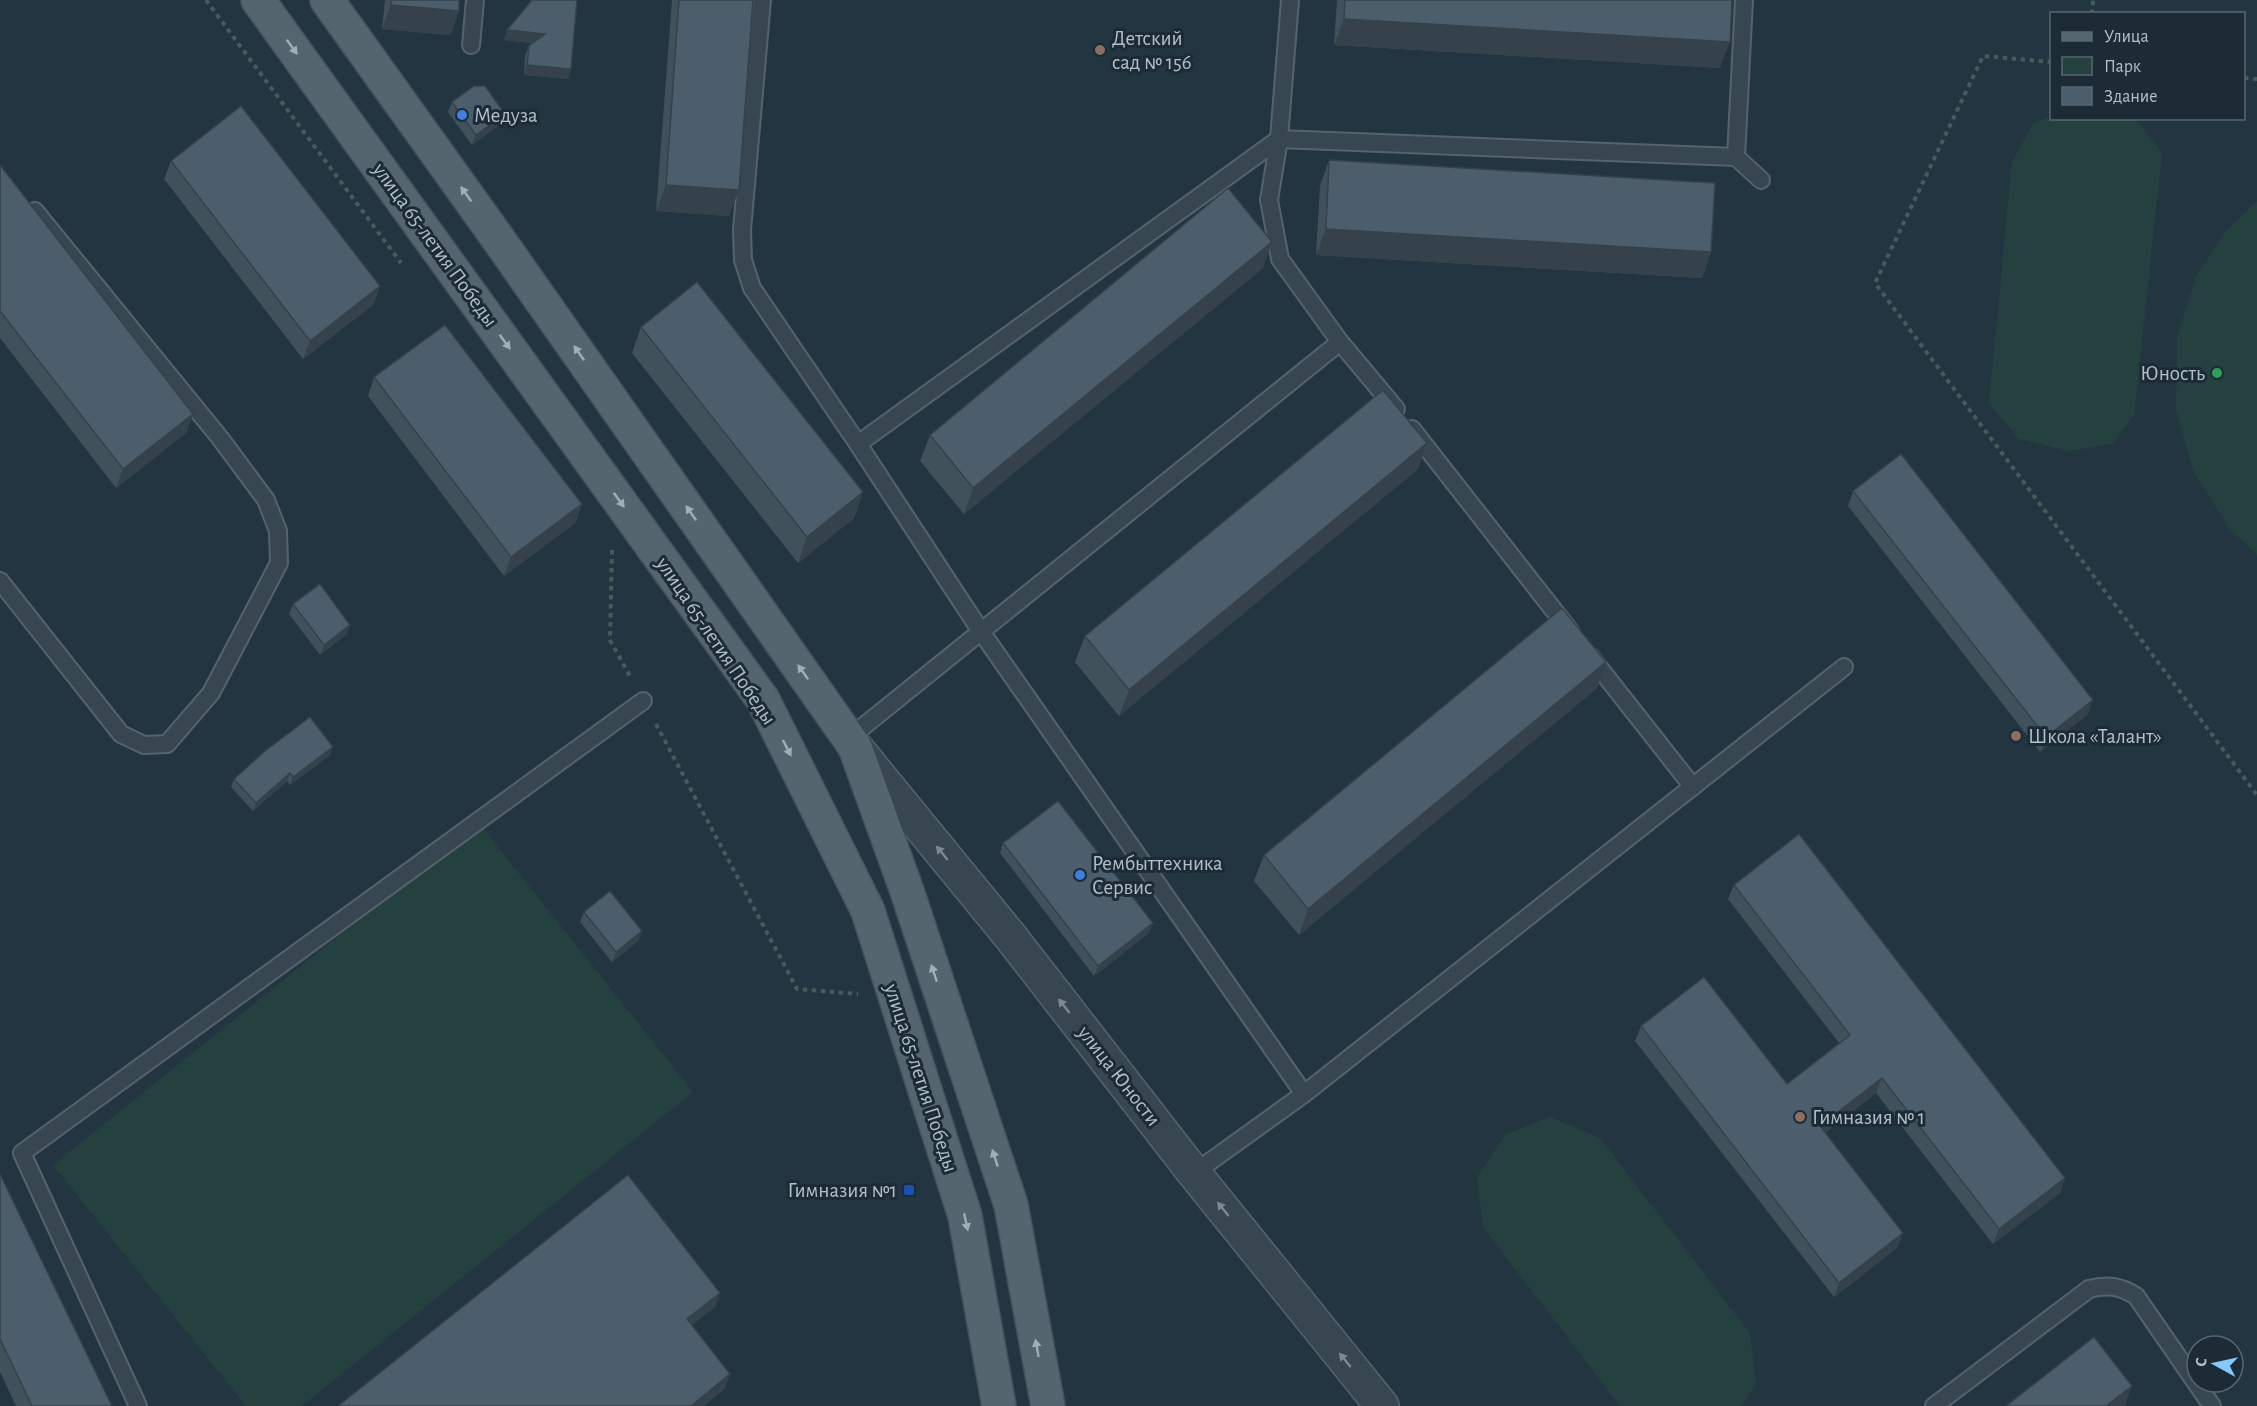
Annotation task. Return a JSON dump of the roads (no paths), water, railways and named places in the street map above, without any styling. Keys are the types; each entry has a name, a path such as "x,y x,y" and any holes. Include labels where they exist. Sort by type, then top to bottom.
{"main road":[{"name":"улица 65-летия Победы","path":"258,0 763,700 868,911 965,1216 999,1406"},
{"path":"327,0 852,742 907,891 1011,1205 1048,1406"}],"street":[{"name":"улица Юности","path":"852,742 1010,936 1194,1173 1382,1406"}],"lane":[{"path":"471,45 475,0"},
{"path":"762,0 742,230 743,260 752,288 980,630 1304,1094"},
{"path":"1290,0 1279,139 1269,200 1280,259 1340,342 1693,787"},
{"path":"1736,156 1744,0"},
{"path":"858,444 1279,139 1736,156 1761,180"},
{"path":"0,581 121,734 144,745 167,744 212,693 279,563 278,531 266,500 220,438 23,196"},
{"path":"852,742 980,630 1340,342"},
{"path":"1194,1173 1304,1094 1844,667"},
{"path":"138,1406 22,1153 644,701"},
{"path":"1934,1406 2089,1289 2101,1286 2124,1289 2136,1296 2212,1406"}],"place":[{"name":"Детский сад № 156","path":"1100,50"},
{"name":"Медуза","path":"462,115"},
{"name":"Юность","path":"2217,373"},
{"name":"Школа «Талант»","path":"2016,736"},
{"name":"Рембыттехника Сервис","path":"1080,875"},
{"name":"Гимназия № 1","path":"1800,1117"},
{"name":"Гимназия №1","path":"909,1190"}]}
